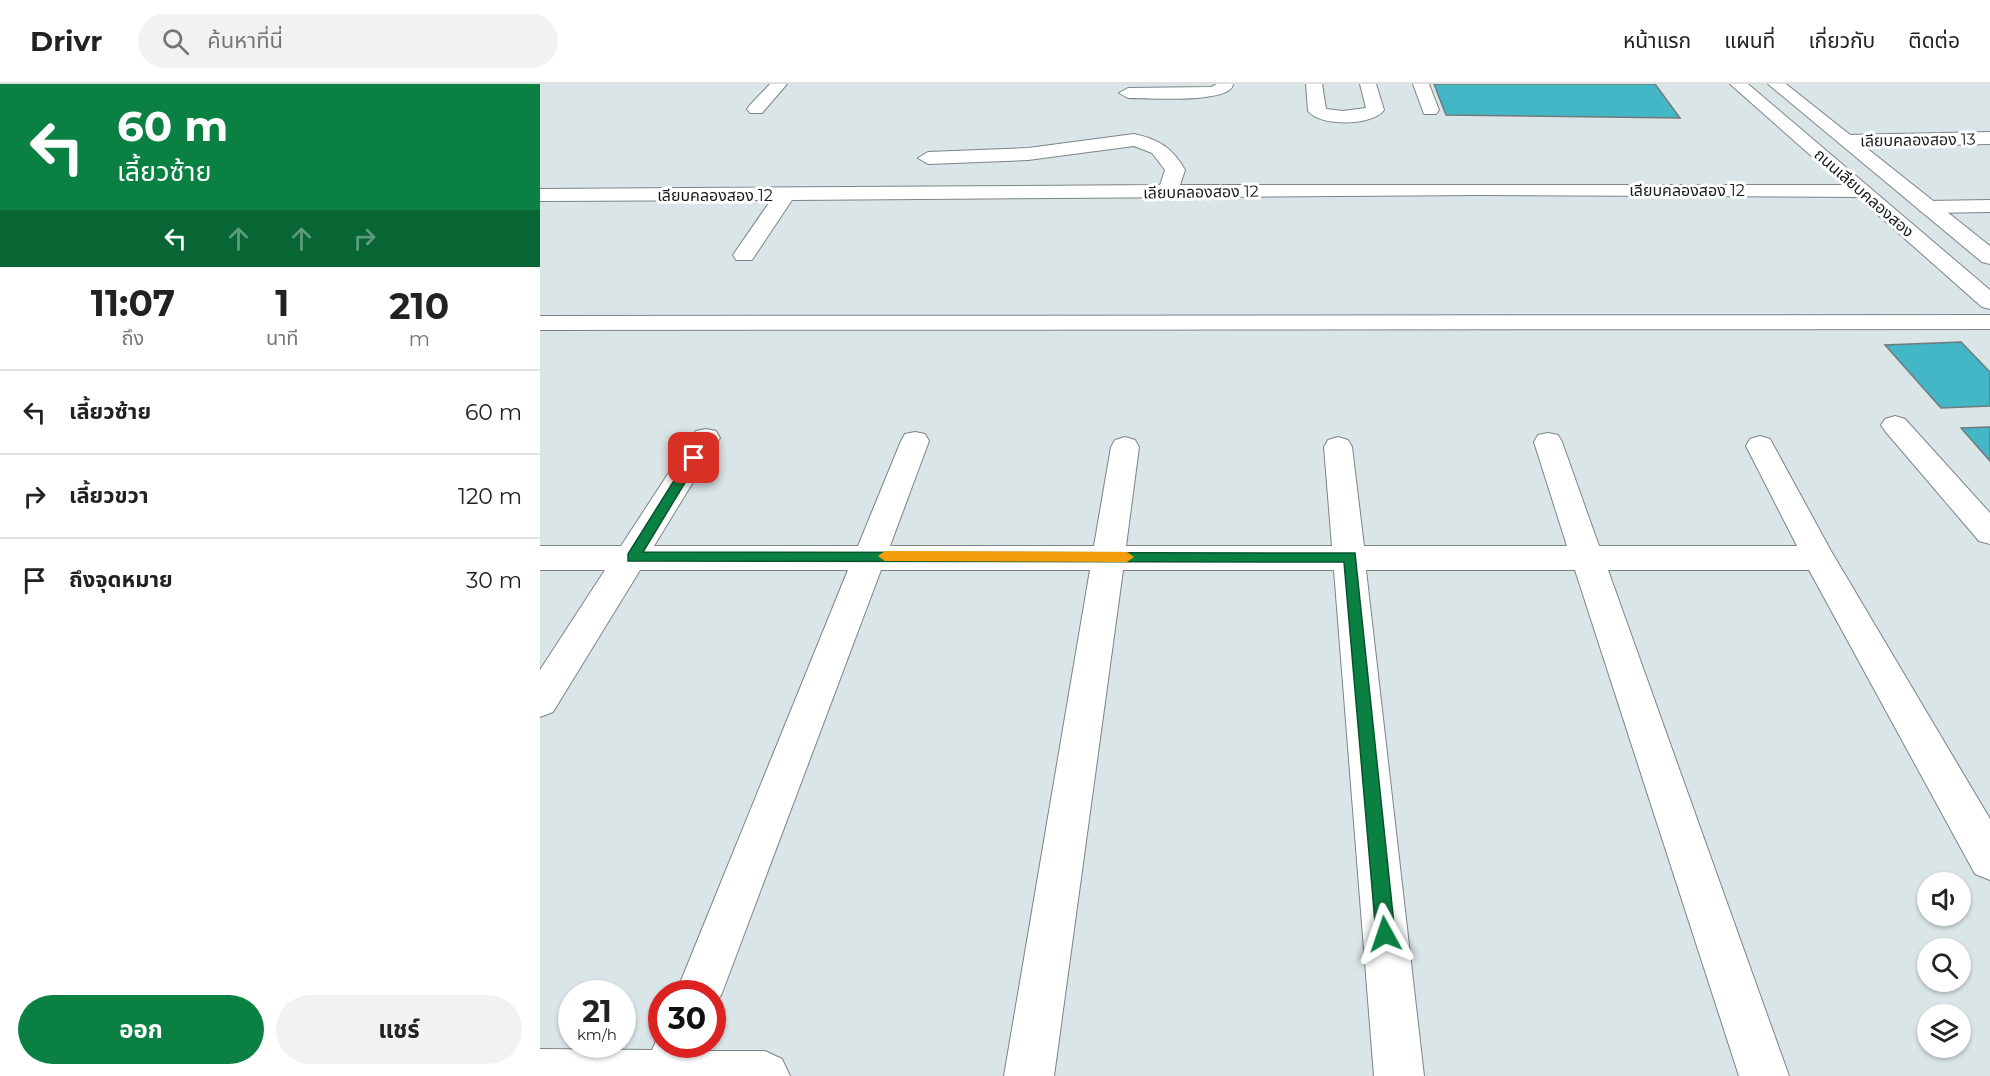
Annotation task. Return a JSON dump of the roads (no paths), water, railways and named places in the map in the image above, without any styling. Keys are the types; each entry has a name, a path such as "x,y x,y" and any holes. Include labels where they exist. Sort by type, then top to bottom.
{"street":[{"path":"756,109 779,84"},
{"path":"1128,93 1213,92 1225,88 1225,84"},
{"path":"1314,84 1317,111 1331,116 1371,113 1375,110 1368,84"},
{"path":"1420,84 1430,110"},
{"name":"ถนนเลียบคลองสอง","path":"1738,84 1990,302"},
{"name":"ถนนเลียบคลองสอง","path":"1776,84 1990,257"},
{"name":"เลียบคลองสอง 13","path":"1847,141 1990,138"},
{"path":"928,158 1028,154 1134,140 1147,142 1169,157 1175,170 1167,193"},
{"name":"เลียบคลองสอง 12","path":"540,195 1167,193 1481,189 1862,191"},
{"path":"744,255 785,194"},
{"path":"1928,207 1990,206"},
{"path":"1964,279 1990,278"},
{"path":"540,323 1990,322"},
{"path":"1895,425 1987,526"},
{"path":"540,701 706,438"},
{"path":"704,980 915,441"},
{"path":"1548,442 1585,557 1764,1076"},
{"path":"1760,446 1819,558 1990,858"},
{"path":"1029,1076 1125,447"},
{"path":"1338,447 1399,1076"},
{"path":"540,558 869,556 1819,558"},
{"path":"667,1076 674,1058"},
{"path":"540,1074 765,1076"}]}
